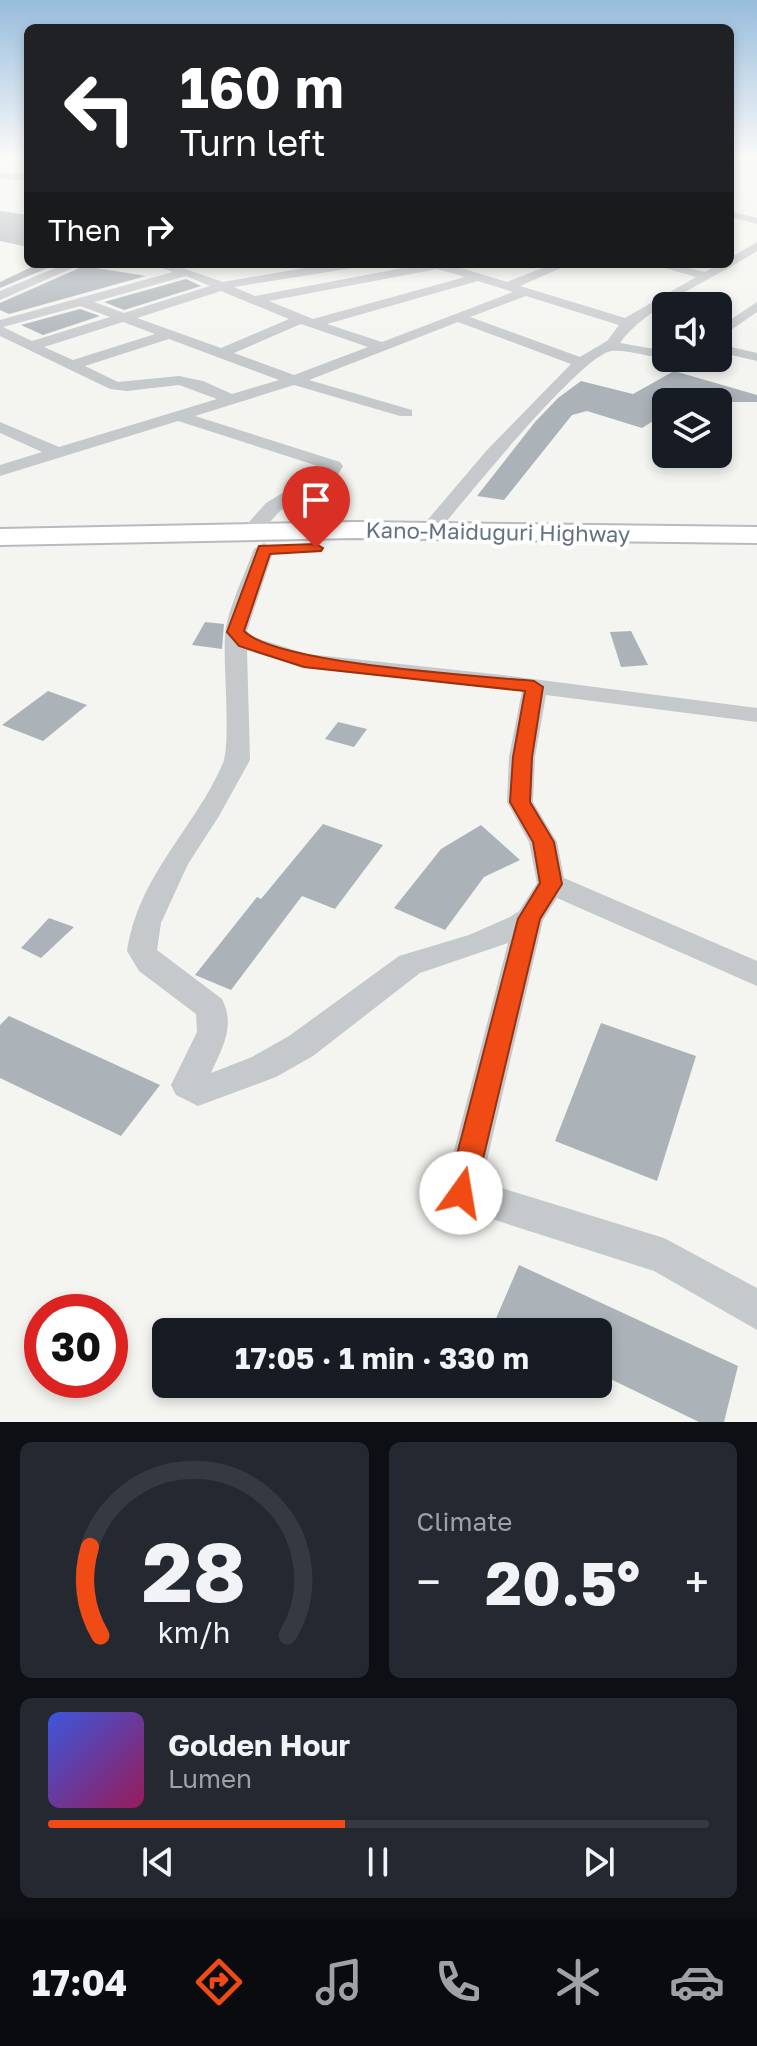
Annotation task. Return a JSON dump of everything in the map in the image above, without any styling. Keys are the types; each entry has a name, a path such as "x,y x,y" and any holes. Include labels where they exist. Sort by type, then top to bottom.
{"highway":[{"name":"Kano-Maiduguri Highway","path":"0,556 429,530 757,535"},
{"name":"Kano-Maiduguri Highway","path":"0,537 757,553"}],"street":[{"path":"734,259 757,246"},
{"path":"734,260 757,261"},
{"path":"0,296 66,268"},
{"path":"172,268 307,322 384,347"},
{"path":"31,346 253,278 312,268"},
{"path":"251,299 340,286 419,268"},
{"path":"450,268 627,323"},
{"path":"509,286 554,268"},
{"path":"673,268 709,277"},
{"path":"429,530 493,454 581,362 608,346 627,323 721,268"},
{"path":"0,324 187,272"},
{"path":"219,354 307,322 480,277"},
{"path":"0,471 233,401 527,291"},
{"path":"79,301 294,380 406,413"},
{"path":"732,325 757,306"},
{"path":"459,318 581,362"},
{"path":"0,331 115,386 129,388 172,380 200,383 233,401"},
{"path":"72,365 166,335"},
{"path":"608,346 652,353"},
{"path":"732,351 757,357"},
{"path":"179,416 334,466 331,472 273,507 257,541 236,632 237,760 206,816 175,861 146,923 142,951 150,963 211,1008 213,1032 188,1085 198,1092 264,1067 301,1046 410,964 505,934 529,919"},
{"path":"0,427 58,453"},
{"path":"236,632 245,642 304,661 757,715"},
{"path":"534,687 522,757 520,802 543,842 551,884 529,919 461,1193 664,1256 757,1310"},
{"path":"551,884 757,974"}],"building":[{"path":"0,222 24,222 24,246 0,241"},
{"path":"30,268 48,268 0,288 0,282"},
{"path":"79,268 146,276 9,314 0,310 0,303"},
{"path":"186,279 201,286 124,310 104,302"},
{"path":"80,309 100,316 43,335 21,325"},
{"path":"677,372 757,395 757,402 732,402 732,388 652,388 652,422 642,428 587,411 572,415 504,500 477,496 535,422 558,398 581,381 633,394"},
{"path":"205,622 224,624 222,649 192,645"},
{"path":"631,631 648,665 621,667 610,632"},
{"path":"48,691 87,705 43,741 2,725"},
{"path":"338,722 367,729 354,747 325,739"},
{"path":"323,824 383,845 335,909 302,896 231,990 195,975 257,897 261,899"},
{"path":"481,825 520,860 484,877 445,930 394,908 441,849"},
{"path":"49,918 74,927 41,958 21,948"},
{"path":"9,1016 160,1085 121,1136 0,1078 0,1025"},
{"path":"601,1023 696,1056 657,1181 555,1141"},
{"path":"519,1265 738,1366 724,1422 699,1422 612,1380 612,1318 496,1318"}],"route":[{"path":"316,548 264,549 236,632 245,642 304,661 534,687 534,704 522,757 520,802 543,842 551,884 529,919 461,1193"}]}
